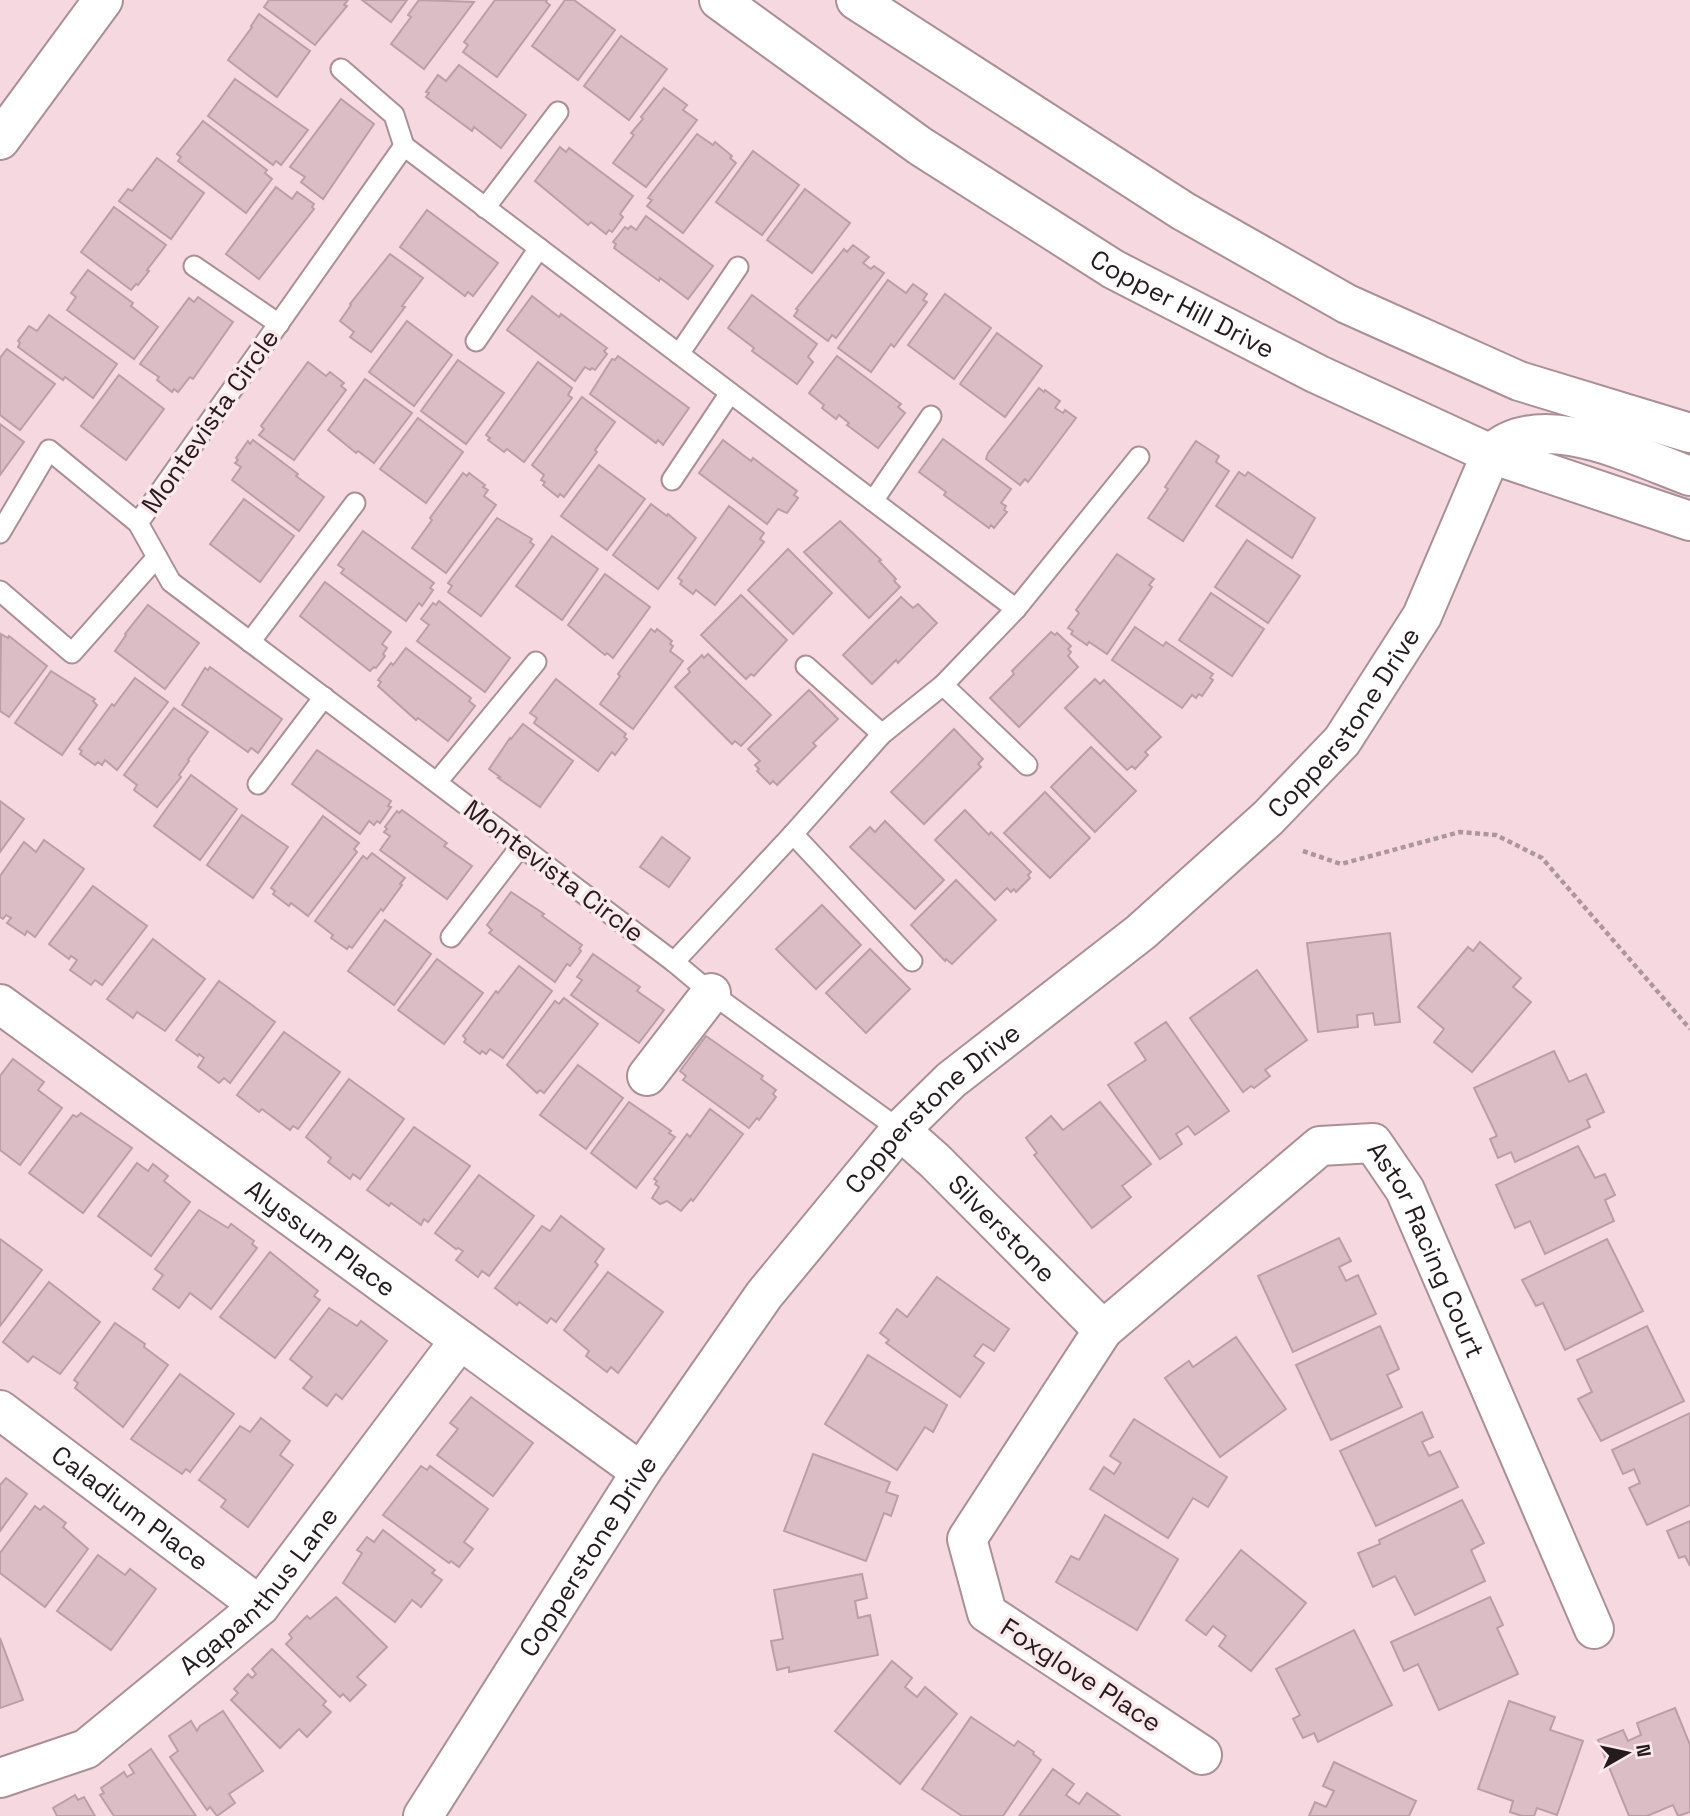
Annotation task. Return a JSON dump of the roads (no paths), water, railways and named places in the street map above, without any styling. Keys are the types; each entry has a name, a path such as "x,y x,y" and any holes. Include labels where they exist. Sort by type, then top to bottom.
{"street":[{"path":"0,141 103,0"},
{"name":"Copper Hill Drive","path":"719,0 920,146 1114,269 1317,374 1492,454 1690,521"},
{"path":"856,0 1183,211 1347,304 1519,381 1690,433"},
{"path":"1492,454 1500,445 1527,435 1576,435 1690,476"},
{"name":"Copperstone Drive","path":"423,1816 641,1472 764,1295 900,1130 951,1080 1141,932 1268,818 1342,741 1422,616 1492,454"},
{"path":"647,1076 712,993"},
{"name":"Alyssum Place","path":"0,1004 641,1472"},
{"name":"Silverstone","path":"900,1130 1103,1330"},
{"name":"Astor Racing Court","path":"1103,1330 1320,1146 1373,1143 1405,1190 1594,1629"},
{"name":"Foxglove Place","path":"1103,1330 967,1539 987,1613 1202,1755"},
{"name":"Agapanthus Lane","path":"0,1777 86,1748 260,1606 460,1340"},
{"name":"Caladium Place","path":"0,1410 260,1606"}],"lane":[{"path":"341,69 394,115 404,146 1016,609"},
{"path":"485,208 558,112"},
{"name":"Montevista Circle","path":"404,146 138,523 171,582 712,993 900,1130"},
{"path":"476,341 539,248"},
{"path":"194,267 279,324"},
{"path":"680,354 738,268"},
{"path":"671,480 730,393"},
{"path":"873,501 931,416"},
{"path":"0,533 49,450 138,523"},
{"path":"674,962 793,835 882,734 943,685 1016,609 1139,457"},
{"path":"250,642 355,503"},
{"path":"0,591 72,653 157,557"},
{"path":"437,782 536,662"},
{"path":"806,666 882,734"},
{"path":"943,685 1027,765"},
{"path":"258,784 324,697"},
{"path":"793,835 912,961"},
{"path":"452,937 521,846"}]}
